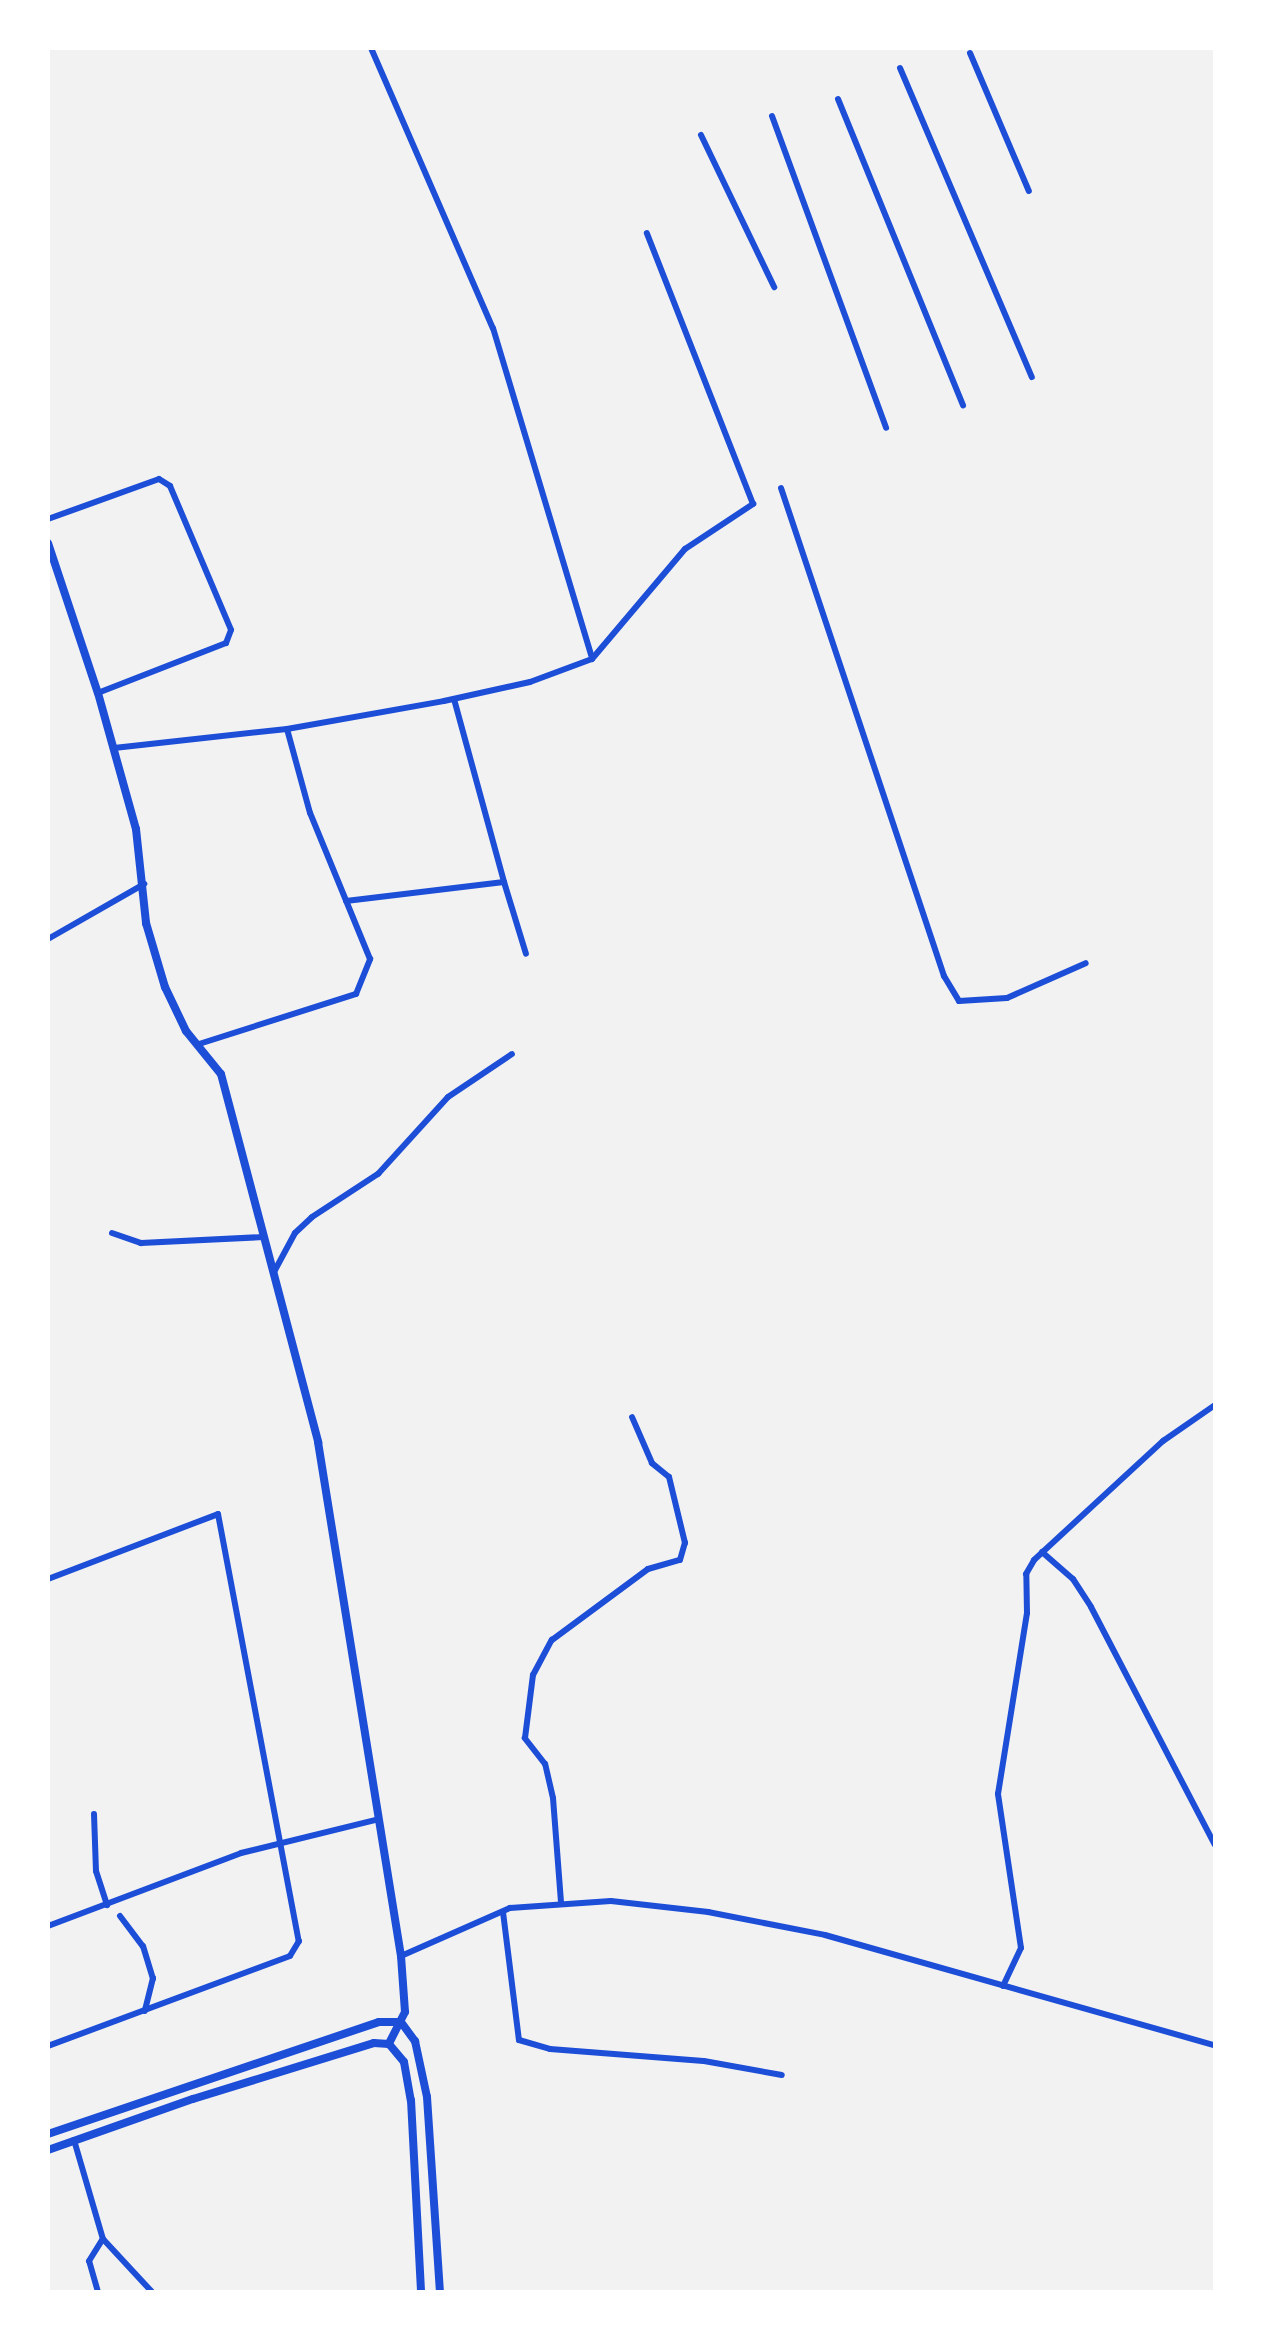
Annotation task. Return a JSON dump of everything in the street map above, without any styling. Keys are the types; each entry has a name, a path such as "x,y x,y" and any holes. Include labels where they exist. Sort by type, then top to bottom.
{"street":[{"path":"371,48 493,328 592,659"},
{"path":"970,53 1029,191"},
{"path":"900,68 1032,377"},
{"path":"838,99 963,406"},
{"path":"772,116 886,428"},
{"path":"701,135 774,287"},
{"path":"114,748 287,729 454,699 530,682 592,659 685,549 753,504 647,233"},
{"path":"48,519 159,479 170,486 231,630 226,643 98,693"},
{"path":"781,488 944,976 959,1001 1007,998 1086,963"},
{"path":"48,543 114,748 144,884 146,923 165,987 186,1031 221,1074 318,1442 401,1956 405,2012 389,2044"},
{"path":"454,699 526,954"},
{"path":"199,1044 356,994 370,959 310,813 287,729"},
{"path":"346,901 504,882"},
{"path":"48,939 144,884"},
{"path":"274,1272 295,1233 312,1217 378,1174 448,1097 512,1054"},
{"path":"112,1233 141,1243 264,1237"},
{"path":"1003,1986 1021,1948 998,1794 1027,1613 1026,1574 1042,1552 1163,1441 1215,1405"},
{"path":"561,1902 545,1764 525,1738 533,1675 552,1640 648,1569 680,1560 685,1543 669,1477 652,1463 632,1417"},
{"path":"48,1579 218,1514 299,1941 297,1950 48,2046"},
{"path":"1042,1552 1073,1579 1091,1607 1215,1845"},
{"path":"94,1814 96,1871 107,1905"},
{"path":"48,1926 278,1843 379,1819"},
{"path":"401,1956 503,1912 561,1902 611,1901 708,1912 825,1935 1215,2045"},
{"path":"503,1912 519,2040 550,2049 704,2061 782,2075"},
{"path":"120,1916 143,1946 153,1978 145,2011"},
{"path":"48,2134 379,2022 401,2022"},
{"path":"401,2022 415,2041 427,2097 440,2292"},
{"path":"48,2150 374,2043 389,2044 404,2062 411,2100 421,2292"},
{"path":"74,2140 103,2239 152,2292"},
{"path":"98,2292 89,2261 103,2239"}]}
